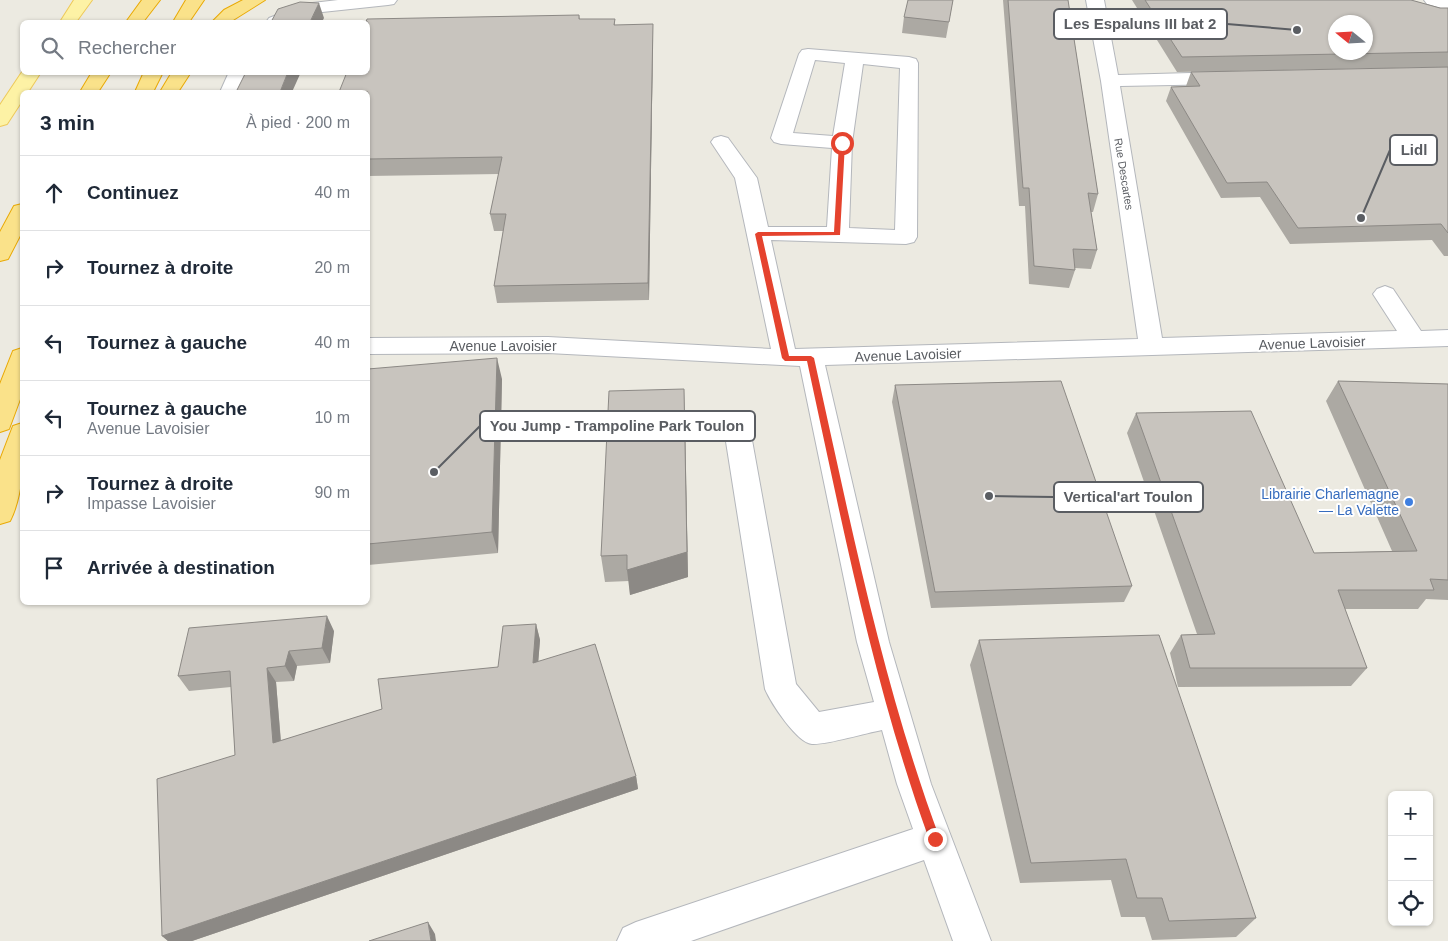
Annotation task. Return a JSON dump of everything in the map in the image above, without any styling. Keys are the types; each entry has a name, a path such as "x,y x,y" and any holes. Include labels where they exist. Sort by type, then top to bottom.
{"highway":[{"path":"136,20 151,0"},
{"path":"182,20 195,0"},
{"path":"222,20 256,0"},
{"path":"203,20 211,8"},
{"path":"89,90 100,75"},
{"path":"145,90 152,75"},
{"path":"164,90 172,75"},
{"path":"169,90 180,75"},
{"path":"0,254 20,216"},
{"path":"0,422 20,363"},
{"path":"0,513 4,491 20,439"}],"main road":[{"path":"69,20 83,0"},
{"path":"0,120 30,75"}],"street":[{"path":"280,20 310,8 388,0"},
{"name":"Rue Descartes","path":"1095,0 1110,81 1148,328 1153,348"},
{"path":"1433,0 1448,5"},
{"path":"758,234 838,234 906,237 909,63 808,54 781,138 842,143"},
{"path":"838,234 842,143 855,58"},
{"path":"229,90 237,75"},
{"path":"1110,81 1249,78"},
{"path":"721,142 746,178 758,234 798,358 873,642 914,784 972,941"},
{"path":"1385,294 1414,339"},
{"name":"Avenue Lavoisier","path":"370,346 548,345 798,358 1448,338"},
{"path":"738,429 781,689 812,729 894,713"},
{"path":"636,941 935,839"}],"building":[{"path":"908,0 953,0 949,22 904,17"},
{"path":"1008,0 1068,0 1098,194 1088,193 1097,250 1073,249 1075,270 1034,266 1029,188 1023,188"},
{"path":"1145,0 1411,0 1440,8 1448,8 1448,52 1373,53 1373,15 1328,15 1328,54 1182,57"},
{"path":"300,2 319,3 311,20 272,20 278,9"},
{"path":"579,15 579,19 615,19 614,25 653,24 648,283 494,286 506,214 490,214 502,157 370,159 370,90 340,90 346,75 370,75 370,20 367,19"},
{"path":"1448,67 1448,233 1441,224 1298,228 1267,182 1227,183 1171,87 1200,86 1191,72"},
{"path":"244,75 287,75 281,90 237,90"},
{"path":"497,358 492,532 370,544 370,369"},
{"path":"1061,381 1132,586 935,592 895,385"},
{"path":"1338,381 1448,384 1448,580 1430,579 1434,590 1338,590 1367,668 1190,668 1181,635 1215,634 1136,413 1251,411 1314,553 1417,551"},
{"path":"684,389 687,552 627,570 627,555 601,556 609,391"},
{"path":"327,616 322,648 289,651 285,666 267,668 273,743 382,709 378,679 498,667 503,626 536,624 533,663 595,644 636,776 162,936 157,779 235,755 230,671 178,676 189,628"},
{"path":"1159,635 1256,918 1169,921 1162,898 1137,898 1126,859 1031,863 979,640"},
{"path":"428,922 431,941 369,941"}],"place":[{"name":"Les Espaluns III bat 2","path":"1297,30"},
{"name":"Lidl","path":"1361,218"},
{"name":"You Jump - Trampoline Park Toulon","path":"434,472"},
{"name":"Vertical'art Toulon","path":"989,496"},
{"name":"Librairie Charlemagne — La Valette","path":"1409,502"}],"route":[{"path":"842,143 838,234 801,232 758,234 785,358 811,358 873,642 914,784 935,839"}]}
